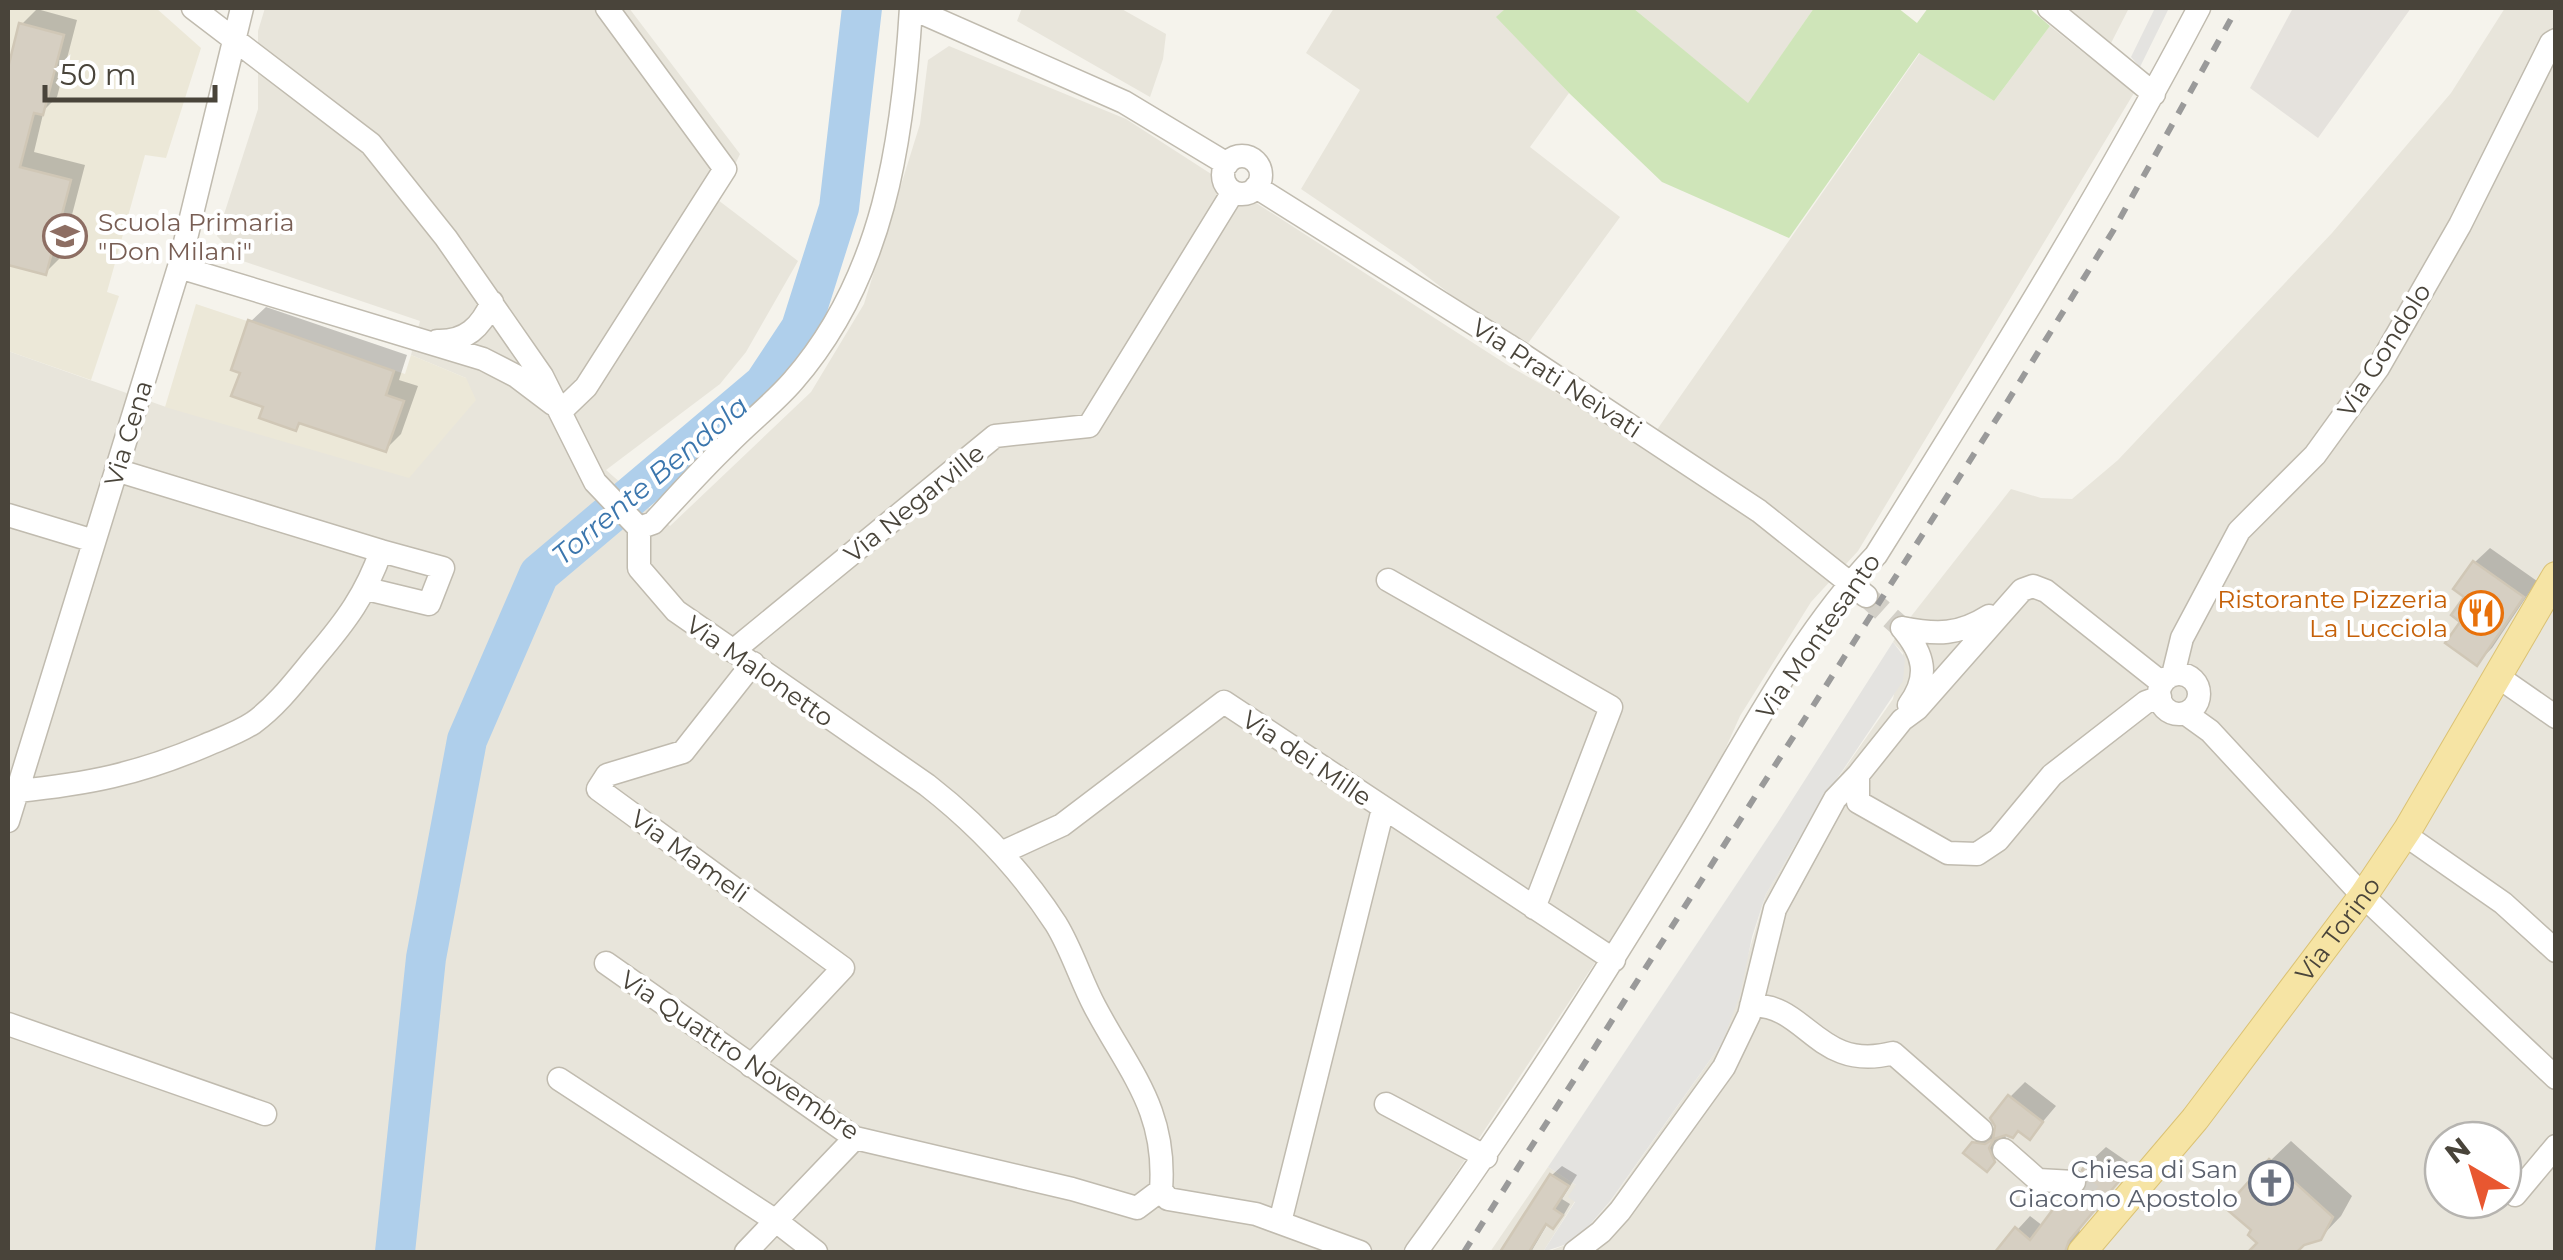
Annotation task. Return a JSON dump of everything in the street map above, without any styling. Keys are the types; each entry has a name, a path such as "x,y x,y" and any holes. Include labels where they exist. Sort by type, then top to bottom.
{"main road":[{"name":"Via Torino","path":"2082,1252 2109,1209 2196,1119 2363,896 2404,834 2556,576"}],"street":[{"path":"194,8 371,144 492,302 542,376 595,482 634,523 653,523 793,381 827,335 855,284 886,206 905,98 911,8 1124,102 1227,164"},
{"name":"Via Cena","path":"8,821 179,266 242,8"},
{"path":"561,411 586,387 726,169 607,8"},
{"path":"2049,8 2154,94"},
{"name":"Via Montesanto","path":"1416,1252 1486,1157 1614,960 1780,684 1858,589 2031,308 2200,8"},
{"name":"Via Gondolo","path":"2556,40 2550,43 2460,225 2354,403 2315,455 2239,531 2182,638 2178,691 2210,731 2363,896 2556,1078"},
{"path":"1242,156 1254,160 1260,170 1244,190 1223,176 1227,164 1242,156"},
{"name":"Via Prati Neivati","path":"1244,190 1583,394 1759,512 1858,589"},
{"name":"Via Negarville","path":"743,658 995,436 1089,426 1244,190"},
{"path":"179,266 483,360 516,376 561,411"},
{"path":"419,338 444,342 464,338 483,322 492,302"},
{"path":"116,470 443,568 429,604 368,589"},
{"path":"8,514 94,541"},
{"name":"Via Malonetto","path":"634,523 639,568 676,611 927,784 1003,852 1058,927 1095,1008 1138,1078 1164,1155 1161,1190"},
{"path":"17,791 90,784 156,767 253,722 278,702 368,589 381,551"},
{"path":"1388,580 1611,706 1534,908"},
{"path":"1902,720 1917,709 2005,606 2022,590 2033,586 2046,590 2178,691"},
{"path":"1574,1252 1592,1240 1620,1210 1724,1067 1751,1006 1775,909 1792,874 1836,799 1902,720 1923,676 1920,652 1902,628 1947,634 1974,625 2005,606"},
{"name":"Via Mameli","path":"743,658 683,752 607,775 598,789 843,968 751,1066"},
{"path":"2498,676 2551,714"},
{"path":"1832,808 1843,802 1858,802 1948,853 1977,854 1998,840 2052,775 2146,702 2178,691"},
{"name":"Via dei Mille","path":"1003,852 1062,824 1224,702 1614,960"},
{"path":"1858,776 1858,802"},
{"path":"1280,1222 1383,809"},
{"path":"2404,834 2503,902 2556,951"},
{"name":"Via Quattro Novembre","path":"606,963 855,1138 1137,1208 1161,1190"},
{"path":"1751,1006 1768,1004 1843,1056 1875,1058 1892,1053 1981,1130"},
{"path":"8,1024 265,1114"},
{"path":"559,1078 776,1221 816,1252"},
{"path":"1386,1104 1486,1157"},
{"path":"746,1252 855,1138"},
{"path":"2523,1186 2556,1146"},
{"path":"2004,1150 2038,1180 2074,1182"},
{"path":"1161,1190 1168,1198 1256,1214 1360,1252"}],"shaded area":[{"name":"Scuola Primaria \"Don Milani\"","path":"8,8 156,8 201,48 166,158 145,155 107,292 119,296 91,380 8,351"},
{"path":"265,8 629,8 740,154 718,200 798,261 746,352 720,384 606,470 670,526 811,392 864,304 920,124 928,60 949,46 1126,119 1509,366 1647,444 1920,53 1994,101 2050,26 2134,93 1858,551 1811,602 1740,716 1716,770 1612,937 1404,1252 8,1252 8,351 166,407 466,378 411,355 420,321 240,260 217,236 258,109 258,31"},
{"path":"1022,8 1120,8 1166,34 1163,59 1150,97 1017,21"},
{"path":"1334,8 1506,8 1497,17 1569,93 1530,147 1620,217 1523,350 1407,261 1301,189 1360,90 1306,53"},
{"path":"1633,8 1814,8 1748,104"},
{"path":"2060,8 2129,8 2109,47"},
{"path":"2155,8 2169,8 2140,67 2131,57"},
{"path":"2293,8 2411,8 2318,138 2250,88"},
{"path":"2505,8 2555,8 2555,1252 1547,1252 1576,1241 1611,1201 1722,1043 1766,894 1820,804 1893,699 1903,653 1893,642 1898,633 2011,489 2041,498 2072,499 2118,460 2332,233 2451,93"},
{"path":"196,304 405,374 411,355 466,378 476,400 409,478 165,407"},
{"path":"1893,642 1905,658 1903,681 1820,804 1766,894 1740,995 1722,1043 1611,1200 1576,1241 1543,1252 1575,1202 1568,1197 1576,1185 1548,1167"},
{"path":"1548,1167 1576,1185 1575,1201 1543,1252 1490,1252"}],"green space":[{"path":"1506,8 1633,8 1748,103 1814,8 1898,8 1917,23 1928,8 2029,8 2050,26 1994,101 1919,53 1789,238 1662,182 1496,17"}],"building":[{"path":"19,23 64,35 43,115 34,113 20,167 71,180 46,275 8,265 8,68"},
{"path":"248,320 394,371 386,395 404,401 386,452 299,423 296,431 259,418 263,407 231,396 240,373 231,370"},
{"path":"2473,561 2524,597 2477,666 2445,643 2460,622 2451,615 2464,597 2453,589"},
{"path":"2008,1095 2043,1122 2030,1140 2018,1131 2013,1138 2006,1135 1994,1139 1989,1148 1995,1162 1987,1172 1963,1153 1972,1142 1985,1144 1993,1139 1995,1126 1990,1118"},
{"path":"2090,1158 2120,1180 2069,1241 2065,1252 1995,1252 2015,1227 2030,1240 2063,1196 2080,1196 2086,1191 2089,1182 2082,1170"},
{"name":"Chiesa di San Giacomo Apostolo","path":"2269,1159 2333,1217 2321,1240 2304,1245 2297,1252 2248,1252 2257,1243 2248,1235 2251,1230 2225,1208"},
{"path":"1550,1174 1569,1186 1554,1209 1563,1215 1553,1229 1546,1224 1529,1252 1500,1252"}],"waterway":[{"name":"Torrente Bendola","path":"395,1252 426,958 467,740 539,574 764,384 801,328 839,208 862,8"}],"tunnel":[{"path":"1866,596 1902,628"},
{"path":"2074,1182 2104,1204"}],"railway":[{"path":"1464,1252 2006,404 2113,231 2237,8"}],"place":[{"name":"Scuola Primaria \"Don Milani\"","path":"65,236"},
{"name":"Ristorante Pizzeria La Lucciola","path":"2481,613"},
{"name":"Chiesa di San Giacomo Apostolo","path":"2271,1183"}]}
